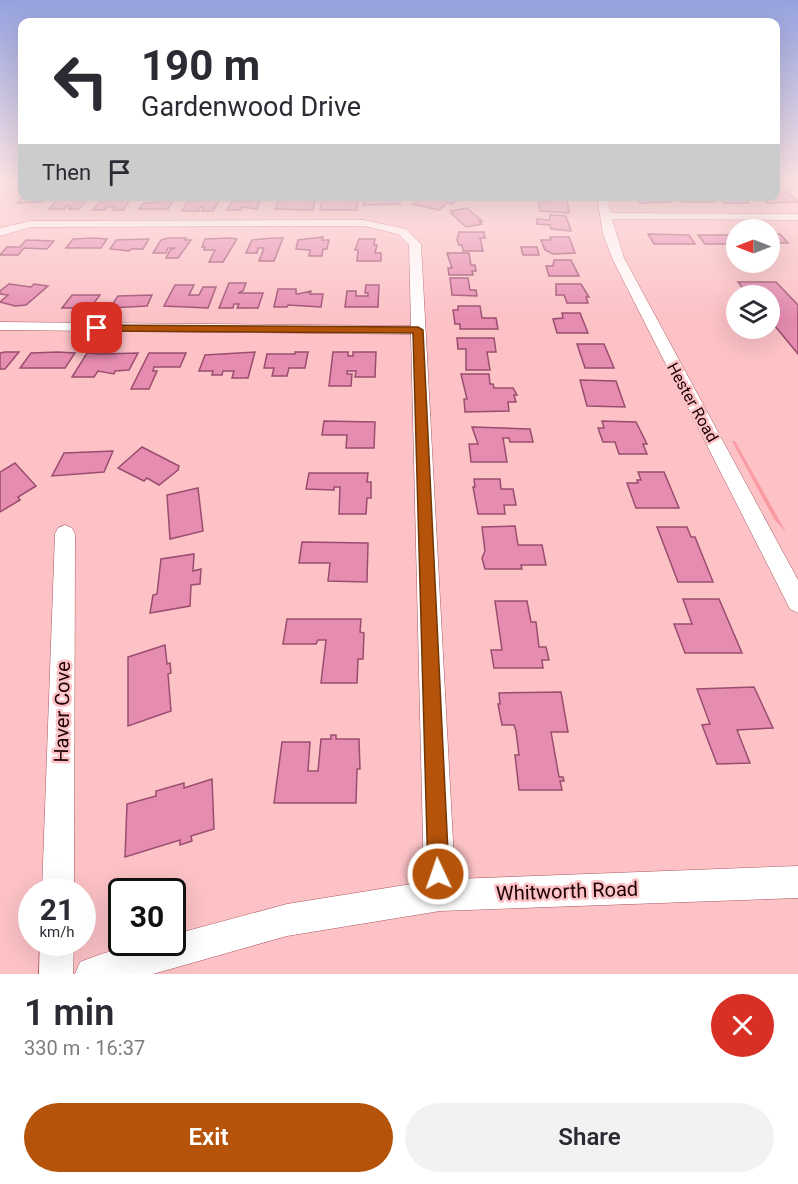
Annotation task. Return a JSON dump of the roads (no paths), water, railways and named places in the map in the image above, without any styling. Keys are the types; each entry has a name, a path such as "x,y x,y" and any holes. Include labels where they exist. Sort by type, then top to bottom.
{"street":[{"path":"0,232 17,227"},
{"path":"385,227 402,231 415,244 440,895"},
{"name":"Hester Road","path":"608,227 618,258 663,347 798,602"},
{"path":"0,326 418,330"},
{"name":"Haver Cove","path":"58,878 65,534"},
{"name":"Whitworth Road","path":"92,974 287,920 440,895 798,882"},
{"path":"56,974 57,956"}]}
